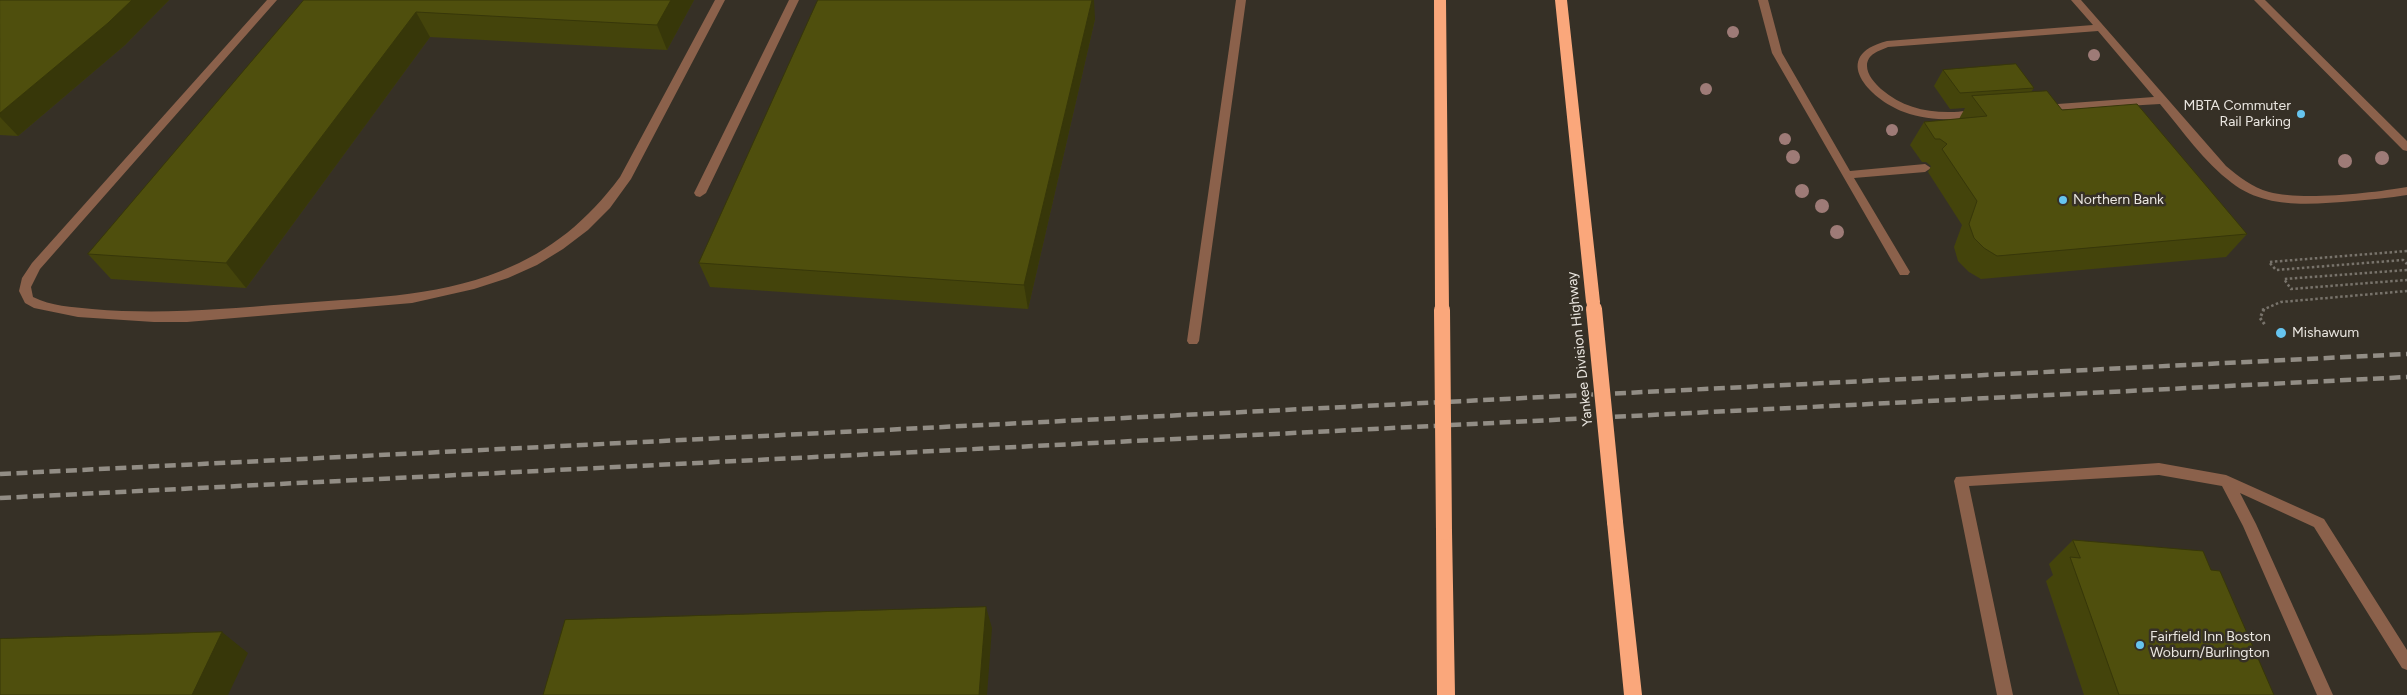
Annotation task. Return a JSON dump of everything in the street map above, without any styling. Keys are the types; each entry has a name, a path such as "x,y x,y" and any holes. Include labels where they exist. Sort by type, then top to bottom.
{"highway":[{"path":"1440,0 1446,695"},
{"name":"Yankee Division Highway","path":"1561,0 1633,695"}],"lane":[{"path":"272,0 36,266 26,281 25,288 26,294 34,304 51,309 158,318 187,317 412,298 454,291 512,272 543,257 570,240 612,200 720,0"},
{"path":"700,193 794,0"},
{"path":"1193,341 1240,0"},
{"path":"1763,0 1777,53 1904,272"},
{"path":"2076,0 2222,170 2236,182 2257,193 2278,199 2299,201 2407,191"},
{"path":"2259,0 2407,147"},
{"path":"1983,114 1931,116 1894,105 1875,92 1866,80 1862,66 1864,56 1875,47 1887,44 2100,28"},
{"path":"2033,110 2162,100"},
{"path":"1847,175 1925,168"},
{"path":"2005,695 1961,481 2159,469 2226,481 2318,523 2407,663"},
{"path":"2226,481 2249,524 2325,695"}],"path":[{"path":"2407,251 2269,262 2276,270 2403,260 2407,264"},
{"path":"2407,270 2284,279 2291,289 2407,280"},
{"path":"2265,325 2260,318 2262,310 2281,302 2407,291"}],"building":[{"path":"0,0 132,0 108,23 0,113"},
{"path":"304,0 671,0 657,25 416,12 226,263 88,254"},
{"path":"818,0 1092,0 1024,285 699,263"},
{"path":"2016,64 2034,88 1960,93 1943,70"},
{"name":"Northern Bank","path":"2047,91 2062,110 2137,104 2247,234 1997,256 1984,248 1974,238 1969,224 1977,201 1942,149 1947,144 1940,139 1935,139 1924,122 1987,116 1972,96"},
{"name":"Fairfield Inn Boston Woburn/Burlington","path":"2073,540 2203,551 2211,570 2220,571 2274,695 2119,695 2070,557 2080,558"},
{"path":"986,607 979,695 543,695 565,620"},
{"path":"222,632 192,695 0,695 0,639"}],"railway":[{"path":"0,474 2407,354"},
{"path":"0,498 2407,377"}],"place":[{"name":"MBTA Commuter Rail Parking","path":"2301,114"},
{"name":"Northern Bank","path":"2063,200"},
{"name":"Mishawum","path":"2281,333"},
{"name":"Fairfield Inn Boston Woburn/Burlington","path":"2140,645"}]}
